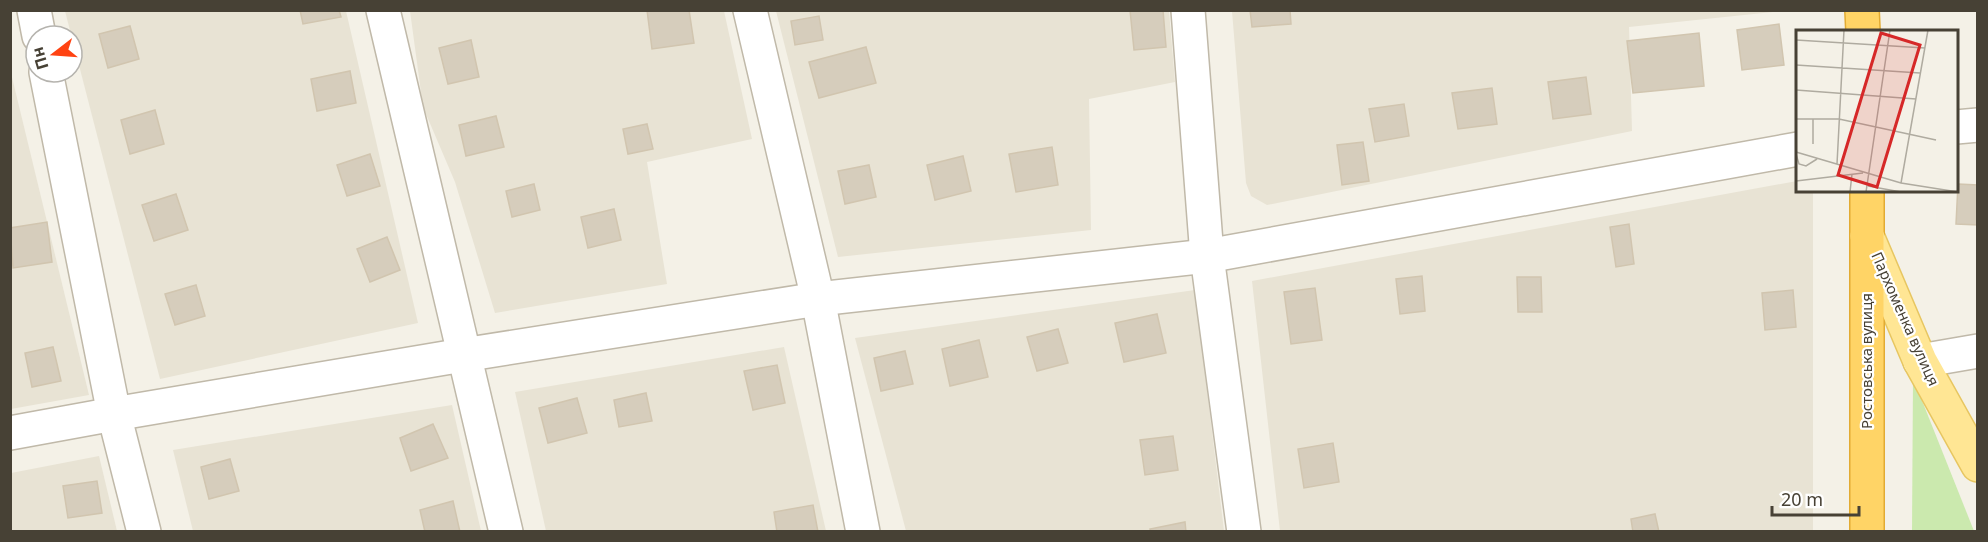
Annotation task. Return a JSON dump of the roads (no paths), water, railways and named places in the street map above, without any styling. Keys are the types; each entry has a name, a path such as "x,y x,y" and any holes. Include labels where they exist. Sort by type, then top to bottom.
{"highway":[{"path":"1862,10 1863,30"},
{"name":"Ростовська вулиця","path":"1867,192 1867,531"}],"main road":[{"name":"Пархоменка вулиця","path":"1867,236 1920,361 1977,465"}],"street":[{"path":"383,10 507,531"},
{"path":"750,10 818,299 863,531"},
{"path":"1188,10 1207,256 1244,531"},
{"path":"48,84 114,414 144,531"},
{"path":"1958,127 1977,125"},
{"path":"10,434 114,414 818,299 1207,256 1796,149"},
{"path":"1920,361 1977,351"}]}
